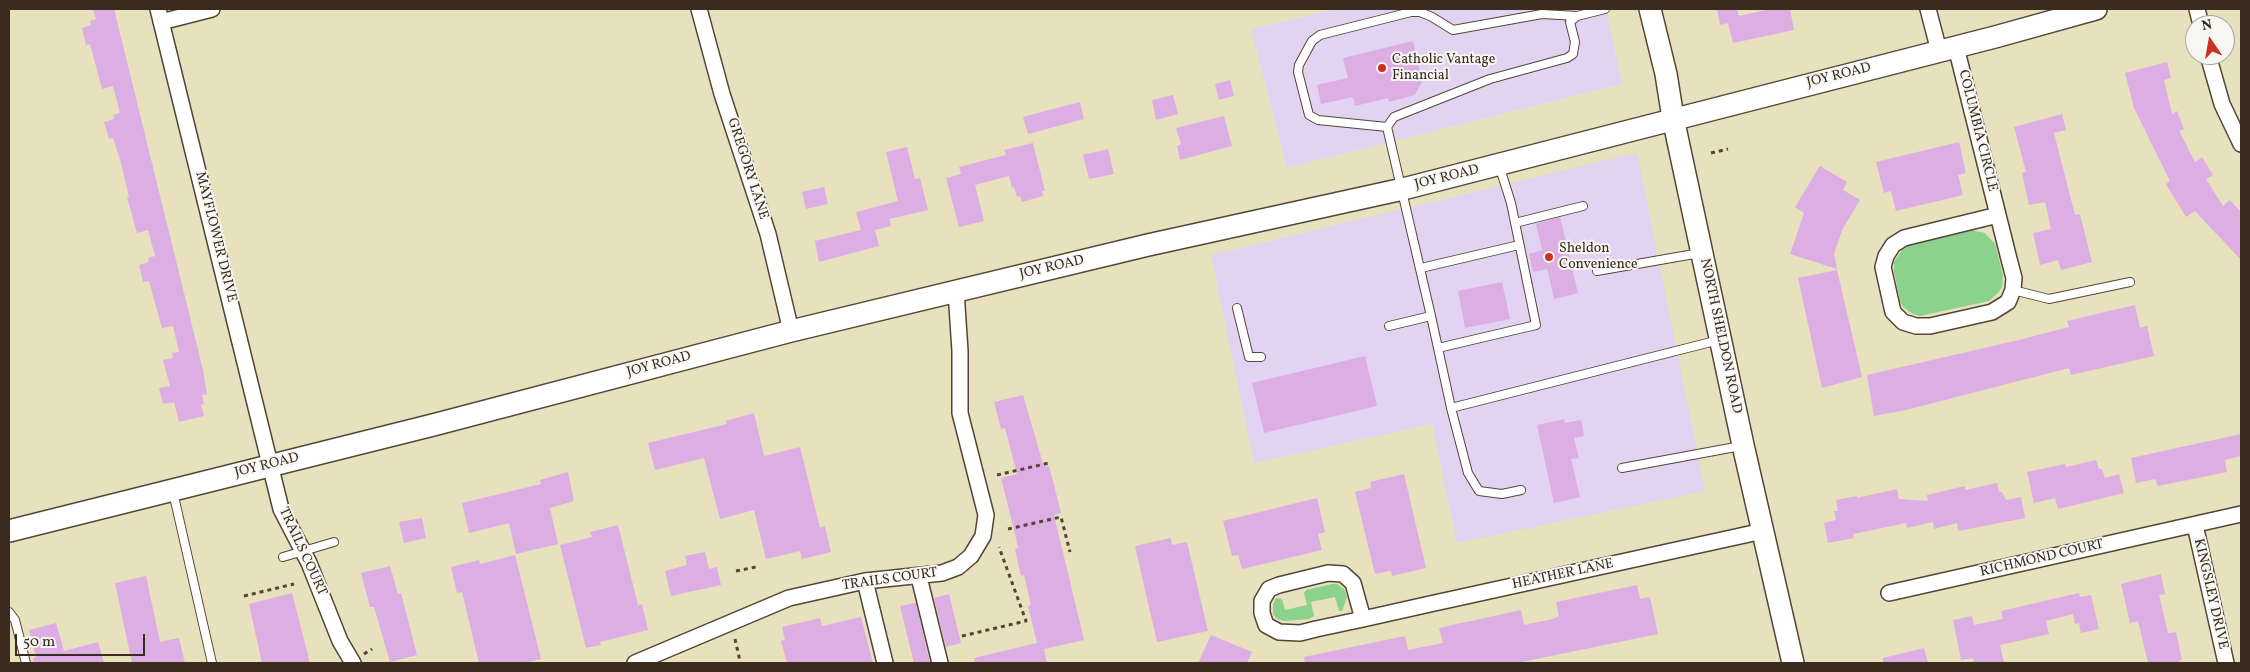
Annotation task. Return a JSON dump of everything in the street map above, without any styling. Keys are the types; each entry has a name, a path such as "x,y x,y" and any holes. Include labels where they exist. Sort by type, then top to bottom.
{"street":[{"path":"160,15 212,9"},
{"name":"GREGORY LANE","path":"699,9 720,85 768,234 791,331"},
{"name":"NORTH SHELDON ROAD","path":"1650,9 1666,74 1673,118 1743,445 1793,663"},
{"name":"COLUMBIA CIRCLE","path":"1928,9 1948,49 1998,215 2014,278 2013,290"},
{"name":"JOY ROAD","path":"9,531 956,290 1403,189 1673,118 1948,49 2096,9"},
{"name":"MAYFLOWER DRIVE","path":"160,15 271,464"},
{"path":"2211,65 2222,104 2241,144"},
{"path":"1998,215 1904,238 1893,245 1886,256 1883,267 1887,289 1892,312 1903,322 1916,326 1930,326 1992,312 2008,302 2013,290"},
{"name":"TRAILS COURT","path":"635,663 789,598 865,581 942,574 958,567 971,556 979,545 986,526 984,502 960,413 960,352 956,290"},
{"name":"TRAILS COURT","path":"271,464 281,509 323,595 340,641 353,663"},
{"name":"RICHMOND COURT","path":"1889,593 2241,514"},
{"name":"KINGSLEY DRIVE","path":"2195,525 2226,663"},
{"name":"HEATHER LANE","path":"1363,619 1353,583 1342,574 1328,573 1279,585 1269,590 1262,601 1262,613 1266,625 1279,632 1300,633 1763,531"},
{"path":"919,577 940,663"},
{"path":"865,581 885,663"}],"lane":[{"path":"1388,127 1318,120 1309,115 1298,72 1299,65 1312,41 1320,35 1411,12 1420,12 1432,16 1453,30 1542,14 1577,16 1606,9"},
{"path":"1522,490 1502,494 1479,491 1468,473 1451,408 1388,127 1394,117 1490,79 1567,58 1573,54 1575,42 1570,22 1577,16"},
{"path":"1438,348 1536,326 1515,223 1499,164"},
{"path":"1515,223 1583,206"},
{"path":"1421,268 1519,246"},
{"path":"1598,271 1702,253"},
{"path":"2013,290 2049,299 2130,282"},
{"path":"1237,308 1249,357 1261,357"},
{"path":"1389,326 1431,316"},
{"path":"1451,408 1720,339"},
{"path":"1622,468 1743,445"},
{"path":"172,490 212,663"},
{"path":"283,557 334,542"},
{"path":"9,612 14,620 26,663"}],"path":[{"path":"1711,153 1728,149"},
{"path":"997,475 1049,462"},
{"path":"1008,529 1061,517 1070,552"},
{"path":"962,636 1026,621 999,547"},
{"path":"736,571 756,567"},
{"path":"244,596 294,584"},
{"path":"735,639 740,661"}],"shaded area":[{"path":"1337,9 1606,9 1622,84 1287,168 1251,29"},
{"path":"1637,153 1705,491 1457,543 1432,424 1254,463 1211,255"}],"green space":[{"path":"1971,230 1985,233 1995,244 2003,275 2002,287 1998,293 1989,301 1920,316 1913,314 1903,307 1894,271 1894,262 1902,250 1910,245"},
{"path":"1337,584 1344,589 1347,597 1342,611 1339,611 1335,597 1311,602 1314,616 1309,619 1285,621 1277,619 1273,614 1273,604 1276,598 1282,599 1285,610 1307,605 1304,593 1306,590"}],"building":[{"path":"93,9 114,9 203,370 207,394 202,395 204,404 201,405 204,416 179,422 174,402 163,404 159,388 170,386 163,360 173,358 172,353 179,352 173,326 162,328 149,281 143,282 139,265 149,262 148,258 155,256 148,230 137,233 127,197 129,197 121,163 113,138 109,139 104,122 114,119 113,115 120,113 113,86 102,89 90,44 86,45 82,28 91,25 90,21 96,19"},
{"path":"1717,9 1737,9 1739,16 1771,9 1790,9 1794,30 1733,43 1728,23 1720,25"},
{"name":"Catholic Vantage Financial","path":"1413,41 1422,81 1415,95 1389,102 1388,98 1355,106 1353,97 1321,104 1317,85 1348,78 1343,58"},
{"path":"2167,62 2171,78 2164,80 2172,114 2177,111 2184,129 2179,131 2195,162 2202,157 2213,175 2206,179 2223,206 2230,200 2241,212 2241,260 2195,211 2186,217 2166,184 2170,181 2134,108 2125,73"},
{"path":"1230,80 1234,96 1219,100 1215,84"},
{"path":"1173,95 1178,114 1156,120 1152,100"},
{"path":"1080,102 1084,119 1028,134 1023,117"},
{"path":"2062,114 2066,130 2054,133 2075,215 2080,214 2092,262 2061,270 2058,260 2040,265 2033,233 2051,229 2045,202 2029,205 2022,173 2026,172 2014,127"},
{"path":"1224,116 1232,146 1180,160 1177,146 1181,144 1176,128"},
{"path":"1959,142 1966,173 1958,175 1963,195 1896,211 1891,191 1884,193 1876,162"},
{"path":"1033,143 1045,191 1042,191 1043,196 1022,202 1020,196 1017,197 1014,187 1012,188 1009,176 975,185 984,221 959,227 946,178 961,174 959,167 1006,155 1004,150"},
{"path":"907,147 915,179 920,178 928,210 889,219 891,226 875,230 879,246 819,262 815,241 861,230 856,212 898,201 886,152"},
{"path":"1108,149 1114,174 1089,179 1083,155"},
{"path":"1820,166 1847,182 1843,190 1860,200 1842,230 1834,254 1837,269 1790,254 1804,213 1795,207"},
{"path":"824,187 828,204 806,209 802,192"},
{"path":"1560,217 1578,293 1554,299 1547,269 1533,272 1529,254 1542,250 1536,224"},
{"path":"1837,270 1862,377 1822,388 1798,278"},
{"path":"1502,282 1510,319 1465,328 1458,291"},
{"path":"2135,305 2140,328 2147,326 2154,356 2071,375 2069,368 1906,410 1874,416 1867,375 2069,327 2067,321"},
{"path":"1365,356 1377,406 1264,433 1252,383"},
{"path":"1023,395 1044,467 1049,466 1061,513 1054,515 1084,640 1044,649 1047,663 975,663 974,658 1037,643 1028,606 1031,605 1024,575 1021,576 1015,549 1018,548 1001,478 1017,474 1005,428 1001,429 994,402"},
{"path":"754,413 764,456 800,447 820,528 825,526 831,552 802,559 800,551 766,559 754,510 720,519 704,458 655,470 648,443 727,424 726,421"},
{"path":"1564,419 1565,423 1581,420 1584,436 1574,438 1579,458 1571,459 1580,497 1554,503 1537,425"},
{"path":"2241,434 2241,456 2225,460 2227,472 2158,486 2155,479 2136,483 2131,458"},
{"path":"2096,460 2105,478 2119,474 2124,493 2058,509 2055,498 2034,503 2027,472 2065,464 2066,467"},
{"path":"568,472 574,501 550,508 558,544 516,554 509,523 469,533 462,503 541,484 540,480"},
{"path":"1404,474 1426,568 1392,576 1391,571 1375,574 1355,492 1371,488 1370,482"},
{"path":"1997,483 1999,492 2002,492 2006,500 2021,497 2025,518 1958,531 1957,523 1934,529 1933,522 1907,528 1906,523 1853,534 1854,538 1828,543 1824,523 1836,520 1834,511 1838,511 1836,500 1857,496 1857,498 1897,489 1899,499 1928,501 1927,495 1965,486 1965,490"},
{"path":"1317,498 1325,532 1318,534 1322,550 1242,569 1238,555 1232,556 1223,521"},
{"path":"422,518 426,538 404,543 399,522"},
{"path":"618,525 638,605 642,604 648,630 600,642 601,645 586,648 560,545 592,537 590,532"},
{"path":"1171,538 1172,545 1187,542 1208,631 1157,642 1135,546"},
{"path":"705,552 709,569 717,567 721,585 671,596 665,571 687,565 685,556"},
{"path":"515,555 541,659 524,663 479,663 462,592 457,593 451,567 479,560 480,564"},
{"path":"390,566 398,594 401,593 417,655 390,662 374,607 370,607 361,573"},
{"path":"2161,574 2165,594 2159,595 2168,633 2176,632 2182,660 2176,663 2148,663 2138,621 2130,623 2121,584"},
{"path":"146,576 160,642 179,638 185,663 132,663 115,583"},
{"path":"1637,585 1640,599 1650,597 1658,634 1517,663 1305,663 1304,657 1405,636 1408,650 1443,643 1439,628 1521,610 1524,625 1553,619 1559,616 1556,602"},
{"path":"292,593 310,663 262,663 249,604"},
{"path":"2079,593 2080,597 2091,595 2099,629 2081,633 2079,623 2075,624 2073,614 2046,621 2049,634 2000,645 2004,663 1974,663 1973,658 1961,660 1953,620 1972,616 1974,625 2003,619 2001,611"},
{"path":"949,594 961,643 946,647 934,598"},
{"path":"916,603 930,663 914,663 900,606"},
{"path":"861,617 873,663 787,663 781,641 785,640 782,627 820,618 822,626"},
{"path":"56,623 64,651 98,642 104,663 34,663 33,658 36,657 29,630"},
{"path":"1211,635 1252,652 1247,663 1198,663"},
{"path":"1924,648 1928,663 1883,663 1883,658"}],"place":[{"name":"Catholic Vantage Financial","path":"1382,68"},
{"name":"Sheldon Convenience","path":"1549,257"}]}
